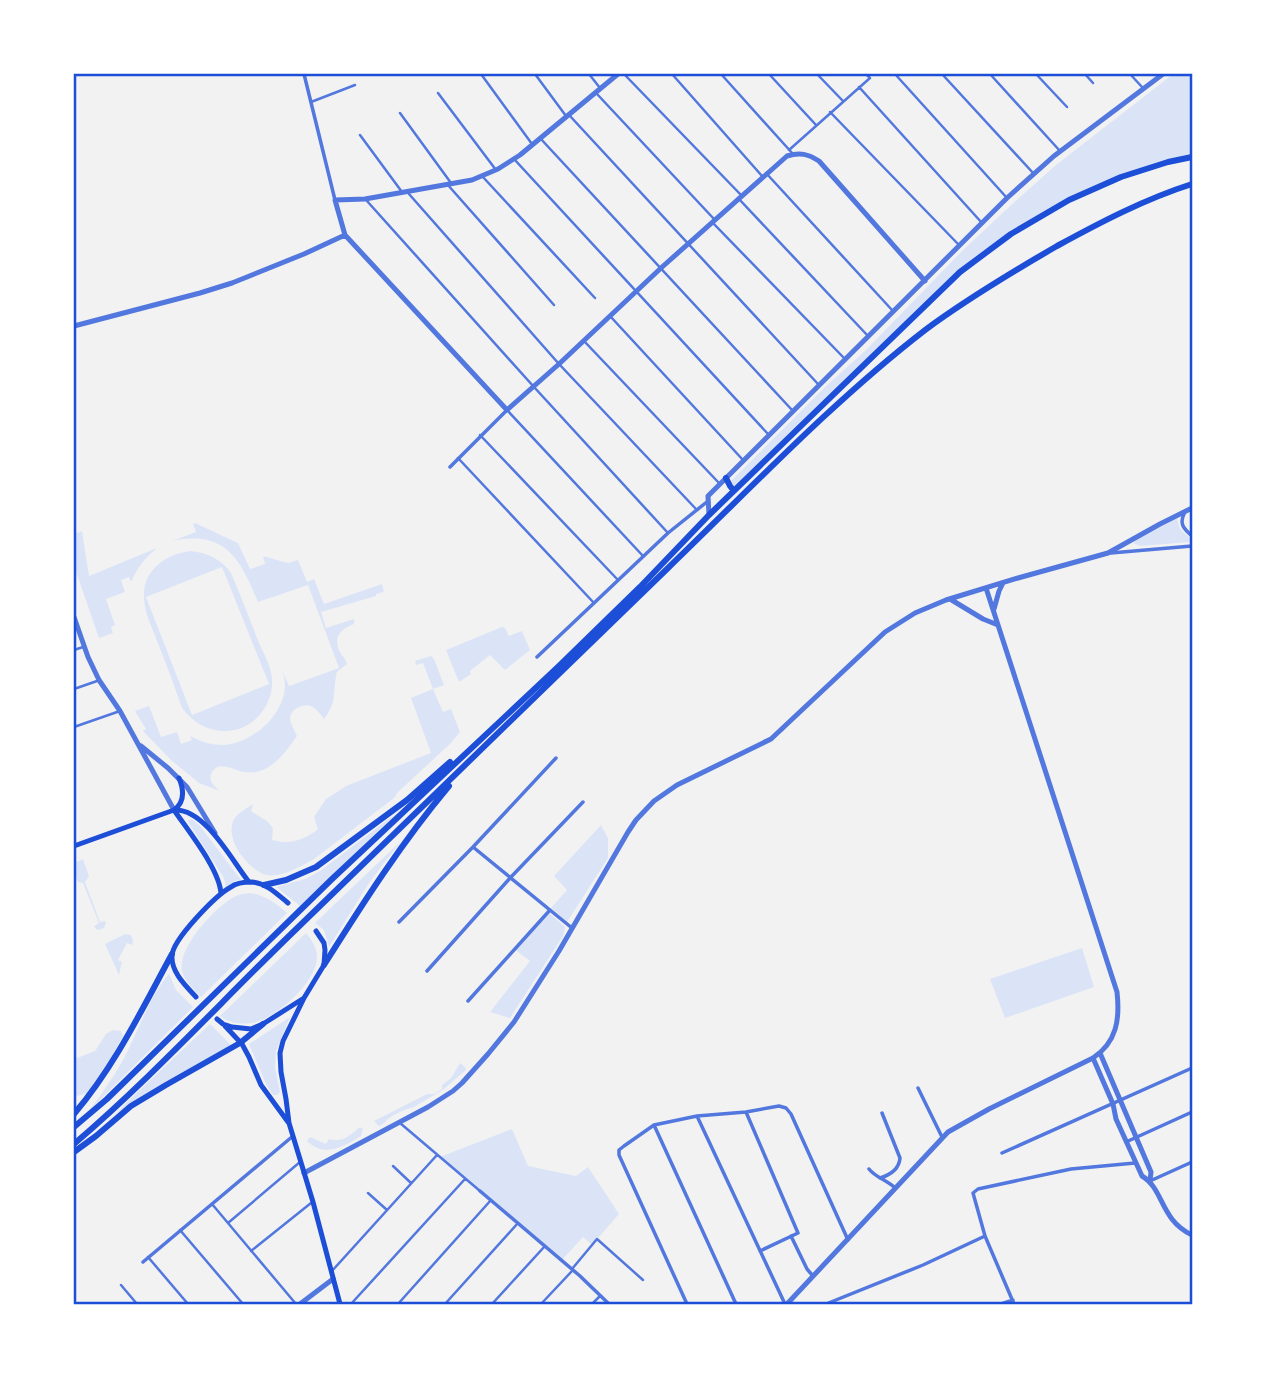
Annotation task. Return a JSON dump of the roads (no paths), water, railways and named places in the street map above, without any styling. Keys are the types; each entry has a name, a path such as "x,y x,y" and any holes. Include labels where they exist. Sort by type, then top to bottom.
{"highway":[{"path":"74,1127 640,587 709,515 960,272 983,253 1040,216 1095,188 1143,170 1192,157"},
{"path":"74,1144 128,1096 830,411 923,332 980,292 1066,241 1134,206 1192,184"},
{"path":"726,478 734,491"},
{"path":"264,885 286,880 316,867 407,800 485,735"},
{"path":"324,965 376,882 416,825 468,762"},
{"path":"74,1114 124,1045 172,954"},
{"path":"74,1152 131,1107 240,1043 263,1024"}],"main road":[{"path":"74,846 174,810 179,806 183,791 179,778"},
{"path":"174,810 192,815 205,825 249,882"},
{"path":"174,810 214,871 221,894"},
{"path":"196,997 181,981 172,954 185,931 221,894 230,887 249,882 264,885 288,903"},
{"path":"316,931 324,943 324,965 283,1041 280,1053 281,1072 292,1136 340,1304"},
{"path":"223,1024 245,1029 256,1027 304,998"},
{"path":"217,1019 240,1043 261,1085 289,1124"}],"street":[{"path":"304,74 345,235 644,556"},
{"path":"481,74 532,144"},
{"path":"536,74 567,115 820,385"},
{"path":"589,74 597,90 714,221 845,360"},
{"path":"335,200 365,199 472,180 496,170 514,159 618,74"},
{"path":"624,74 869,337"},
{"path":"672,74 893,312"},
{"path":"721,74 791,152 810,155 819,161 925,281"},
{"path":"769,74 816,125"},
{"path":"817,74 843,101"},
{"path":"450,467 480,435 870,78 866,74"},
{"path":"895,74 1007,198"},
{"path":"942,74 1034,174"},
{"path":"990,74 1060,151"},
{"path":"1036,74 1067,107"},
{"path":"1085,74 1093,83"},
{"path":"1130,74 1144,89"},
{"path":"709,515 708,496 1007,198 1060,151 1163,74"},
{"path":"311,102 355,85"},
{"path":"859,87 982,223"},
{"path":"438,93 496,170"},
{"path":"831,112 959,245"},
{"path":"400,114 449,184 554,305"},
{"path":"360,135 404,192 559,364 696,509"},
{"path":"540,138 794,411"},
{"path":"514,159 769,435"},
{"path":"482,176 595,298"},
{"path":"365,199 668,533"},
{"path":"74,327 232,283 345,235"},
{"path":"610,316 744,460"},
{"path":"584,341 720,485"},
{"path":"480,435 618,580"},
{"path":"458,458 594,603"},
{"path":"537,657 668,533 708,501"},
{"path":"1108,553 1192,508"},
{"path":"1185,512 1182,524 1184,530 1192,536"},
{"path":"304,1174 400,1123 453,1091 488,1055 522,1011 636,820 654,801 677,785 771,739 885,632 915,613 1004,582 1108,553 1192,546"},
{"path":"994,610 1004,582"},
{"path":"697,1115 786,1304 942,1137 989,1109 1093,1058 1111,1039 1119,1012 1117,992 986,588"},
{"path":"950,599 998,625"},
{"path":"74,617 83,647 99,680 120,712 174,810"},
{"path":"74,650 83,647"},
{"path":"74,689 99,680"},
{"path":"74,727 120,712"},
{"path":"136,741 179,778 192,794 221,844"},
{"path":"399,922 556,758"},
{"path":"426,971 510,877 583,802"},
{"path":"473,847 572,928"},
{"path":"468,1002 550,910"},
{"path":"1100,1053 1151,1172 1150,1181"},
{"path":"1093,1058 1113,1104 1116,1119 1142,1176 1150,1181 1170,1217 1192,1235"},
{"path":"1002,1153 1192,1068"},
{"path":"918,1088 942,1137"},
{"path":"687,1304 619,1155 619,1150 654,1125 697,1115 746,1112 779,1106 786,1108 848,1240"},
{"path":"746,1112 798,1233 760,1251"},
{"path":"1126,1142 1192,1112"},
{"path":"880,1178 895,1170 899,1166 900,1158 881,1113"},
{"path":"400,1123 573,1269 609,1304"},
{"path":"654,1125 736,1304"},
{"path":"143,1262 292,1136"},
{"path":"331,1272 437,1155"},
{"path":"228,1223 300,1162"},
{"path":"1150,1181 1192,1162"},
{"path":"1001,1304 1013,1302 985,1236 974,1194 978,1189 1071,1169 1135,1163"},
{"path":"393,1166 411,1183"},
{"path":"869,1169 895,1188"},
{"path":"351,1304 465,1179"},
{"path":"368,1193 387,1210"},
{"path":"398,1304 491,1200"},
{"path":"251,1251 313,1202"},
{"path":"212,1204 298,1304 333,1279"},
{"path":"445,1304 518,1223"},
{"path":"180,1230 243,1304"},
{"path":"791,1236 813,1276"},
{"path":"826,1304 923,1265 985,1236"},
{"path":"541,1304 597,1239 643,1280"},
{"path":"492,1304 545,1246"},
{"path":"148,1257 188,1304"},
{"path":"121,1285 137,1304"},
{"path":"592,1304 600,1296"}]}
